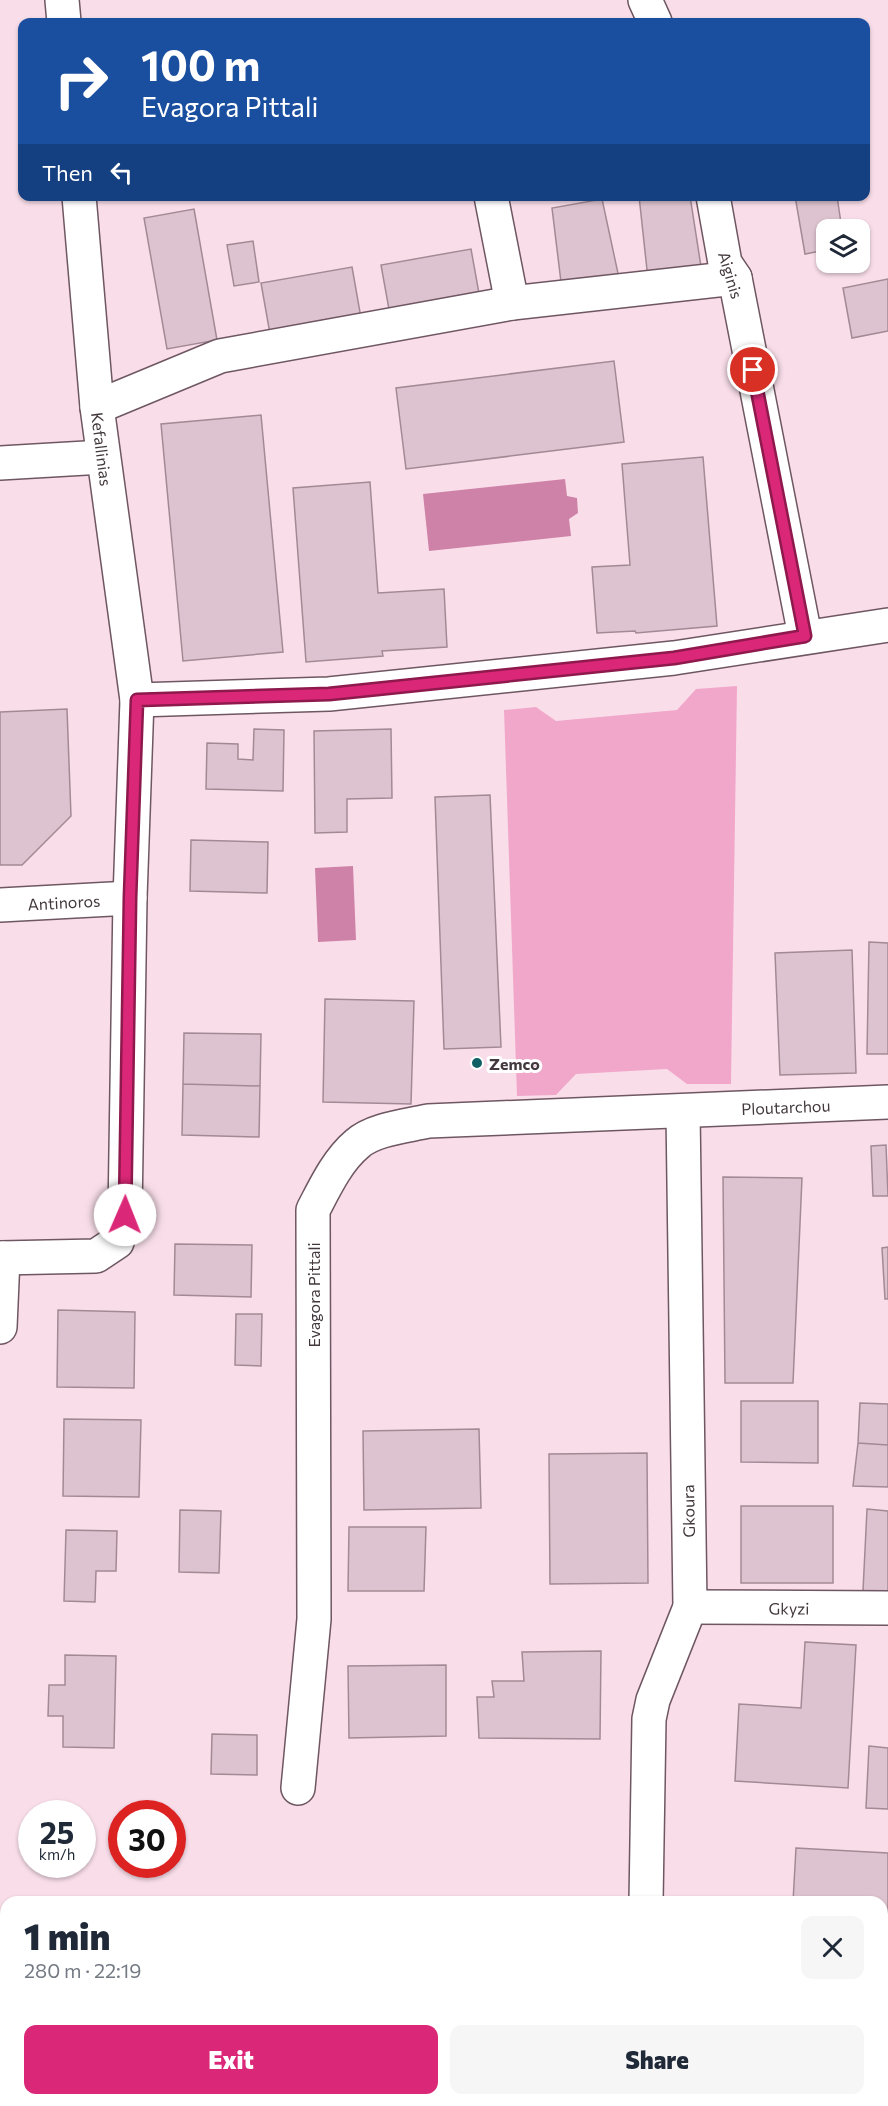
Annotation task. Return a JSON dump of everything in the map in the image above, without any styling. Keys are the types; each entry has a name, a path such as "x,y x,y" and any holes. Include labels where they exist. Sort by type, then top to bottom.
{"street":[{"path":"62,0 64,18"},
{"path":"645,0 653,18"},
{"name":"Kefallinias","path":"2,1258 96,1256 117,1242 125,1215 130,898 137,700 97,407 79,201"},
{"path":"492,201 512,303"},
{"name":"Aiginis","path":"714,201 725,263 735,278 805,636"},
{"path":"97,407 220,356 512,303 735,278"},
{"path":"0,463 103,457"},
{"path":"137,700 329,694 674,658 805,636 888,626"},
{"name":"Antinoros","path":"0,905 130,898"},
{"name":"Ploutarchou","path":"682,1112 888,1102"},
{"name":"Gkoura","path":"646,1896 649,1719 653,1700 690,1607 682,1112"},
{"name":"Evagora Pittali","path":"298,1788 314,1619 314,1210 331,1176 358,1142 381,1132 428,1121 682,1112"},
{"path":"0,1327 2,1258"},
{"name":"Gkyzi","path":"690,1607 888,1608"}],"shaded area":[{"path":"565,479 567,496 577,498 578,513 569,519 571,536 429,551 423,494"},
{"path":"737,686 731,1084 687,1084 667,1069 576,1074 556,1095 517,1096 504,710 536,707 556,721 677,710 696,689"},
{"path":"353,866 356,940 318,942 315,868"}],"building":[{"path":"602,201 619,278 561,282 552,208"},
{"path":"640,201 691,201 702,273 648,279"},
{"path":"796,201 838,201 840,219 816,219 816,252 805,254"},
{"path":"194,209 217,340 167,349 144,218"},
{"path":"253,241 259,282 234,286 227,245"},
{"path":"471,249 480,299 390,315 381,265"},
{"path":"352,267 361,318 270,334 261,283"},
{"path":"888,279 888,331 852,338 843,288"},
{"path":"614,361 624,442 406,469 396,388"},
{"path":"261,415 283,652 183,661 161,424"},
{"path":"703,457 717,626 636,633 635,631 597,633 592,567 630,565 622,464"},
{"path":"370,482 378,593 444,589 447,647 382,651 383,656 306,662 293,488"},
{"path":"67,709 71,816 22,865 0,865 0,712"},
{"path":"254,729 284,730 283,791 206,789 207,743 238,744 238,759 253,760"},
{"path":"391,729 392,798 347,799 347,832 315,833 314,731"},
{"path":"490,795 501,1047 444,1049 435,797"},
{"path":"191,840 268,842 267,893 190,891"},
{"path":"869,942 888,943 888,1054 867,1054"},
{"path":"852,950 856,1073 780,1075 775,953"},
{"path":"325,999 414,1001 411,1104 323,1102"},
{"path":"184,1033 261,1034 260,1086 183,1084"},
{"path":"183,1084 260,1086 259,1137 182,1135"},
{"path":"886,1145 888,1196 873,1196 871,1146"},
{"path":"723,1177 802,1178 793,1383 725,1383"},
{"path":"175,1244 252,1245 251,1297 174,1295"},
{"path":"888,1247 888,1299 885,1299 882,1248"},
{"path":"58,1310 135,1312 134,1388 57,1387"},
{"path":"236,1314 262,1314 261,1366 235,1365"},
{"path":"741,1401 818,1401 818,1463 741,1462"},
{"path":"860,1403 888,1404 888,1445 858,1443"},
{"path":"64,1419 141,1420 139,1497 63,1496"},
{"path":"479,1429 481,1508 364,1510 363,1431"},
{"path":"858,1443 888,1445 888,1487 853,1486"},
{"path":"647,1453 648,1583 550,1584 549,1454"},
{"path":"741,1506 833,1506 833,1583 741,1583"},
{"path":"867,1509 888,1511 888,1592 863,1591"},
{"path":"180,1510 221,1511 219,1573 179,1572"},
{"path":"349,1527 426,1527 424,1591 348,1591"},
{"path":"66,1530 117,1531 116,1571 96,1571 95,1602 64,1601"},
{"path":"805,1642 856,1645 848,1788 735,1781 739,1704 801,1708"},
{"path":"601,1651 600,1739 479,1738 477,1697 494,1697 492,1681 524,1681 522,1652"},
{"path":"65,1655 116,1656 114,1748 63,1747 63,1716 48,1716 49,1685 65,1685"},
{"path":"446,1665 446,1736 349,1738 348,1666"},
{"path":"212,1734 257,1735 257,1775 211,1774"},
{"path":"869,1746 888,1748 888,1809 866,1808"},
{"path":"796,1848 888,1853 888,1896 793,1896"}],"place":[{"name":"Zemco","path":"477,1063"}],"route":[{"path":"125,1215 130,898 137,700 329,694 674,658 805,636 753,370"}]}
